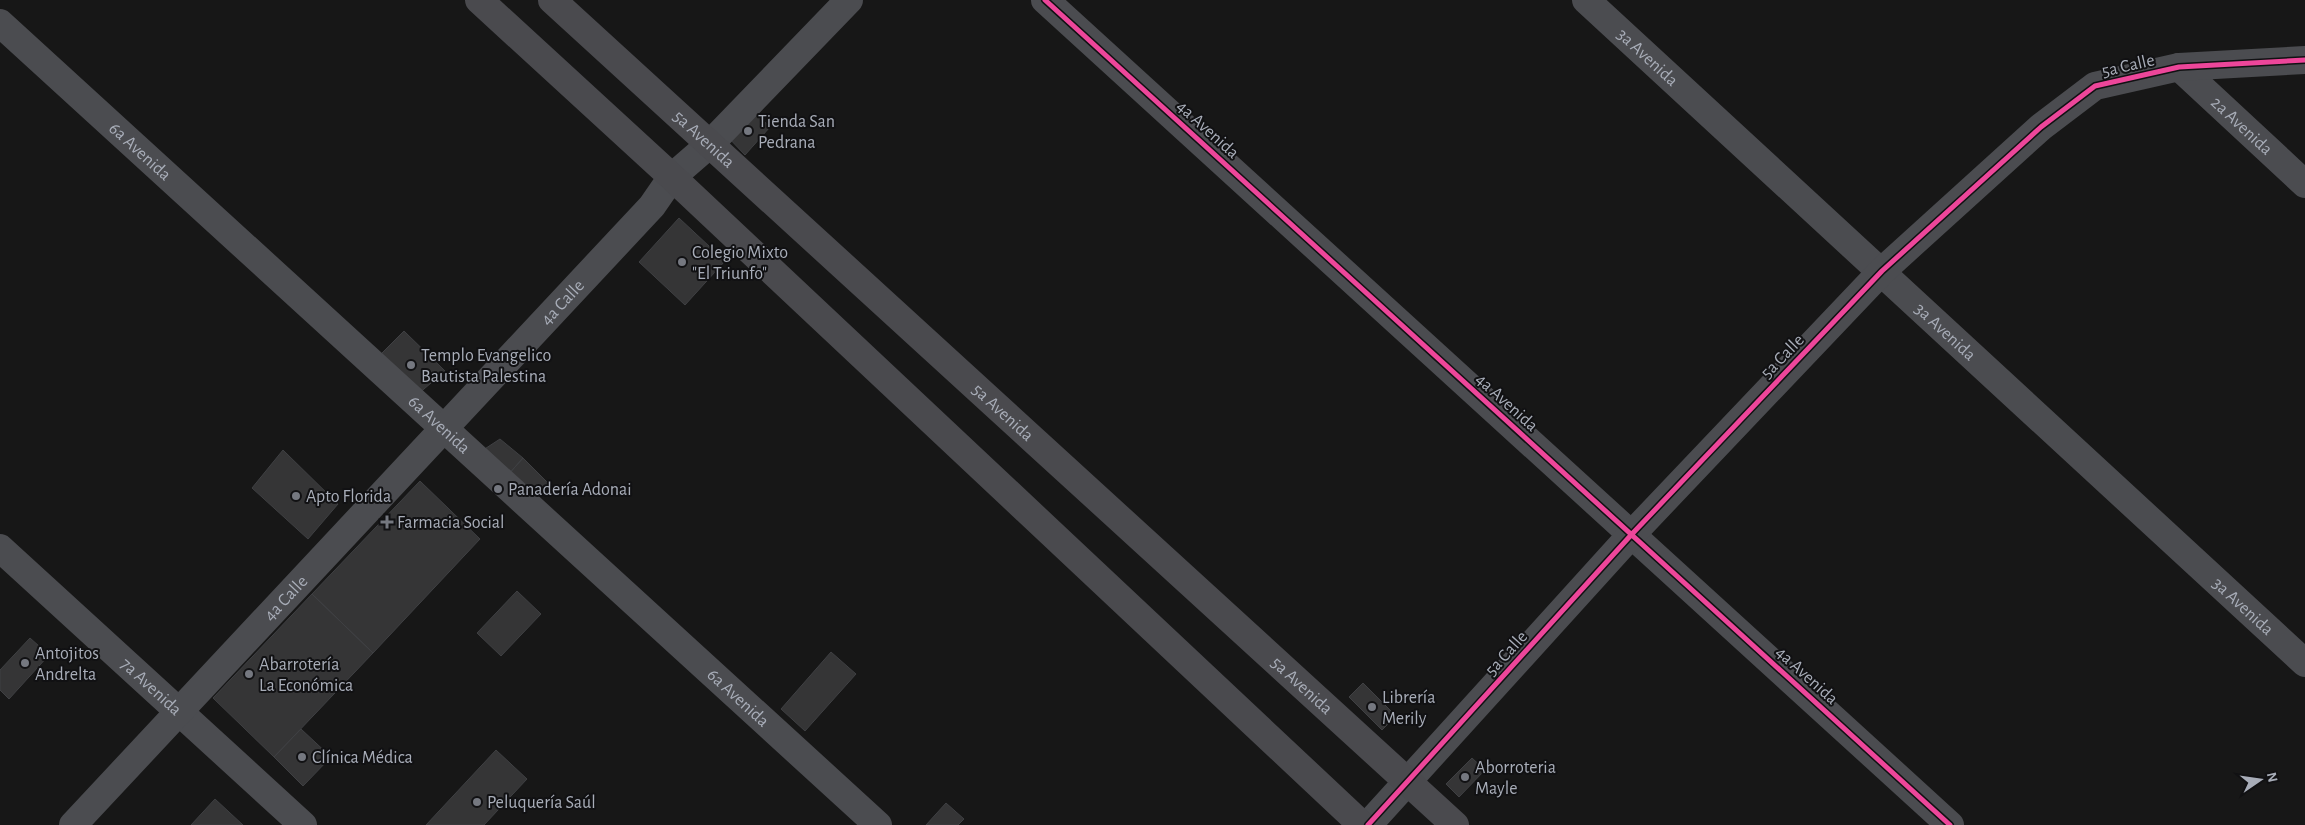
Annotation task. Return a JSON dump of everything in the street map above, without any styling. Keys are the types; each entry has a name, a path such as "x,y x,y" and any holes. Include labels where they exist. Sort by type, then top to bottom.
{"main road":[{"path":"479,0 672,177 1362,825"},
{"name":"5a Avenida","path":"552,0 1455,825"}],"street":[{"name":"4a Calle","path":"73,825 652,206 672,177 710,144 849,0"},
{"name":"4a Avenida","path":"1045,0 1950,825"},
{"name":"3a Avenida","path":"1586,0 1882,271 2305,664"},
{"name":"6a Avenida","path":"0,23 878,825"},
{"name":"5a Calle","path":"1368,825 1632,534 1882,271 2041,127 2095,86 2180,67 2305,60"},
{"name":"2a Avenida","path":"2180,67 2305,184"},
{"name":"7a Avenida","path":"0,548 302,825"}],"building":[{"name":"Tienda San Pedrana","path":"751,109 770,127 745,155 725,134"},
{"name":"Colegio Mixto \"El Triunfo\"","path":"679,218 725,261 685,305 639,262"},
{"name":"Templo Evangelico Bautista Palestina","path":"404,331 445,371 417,395 376,359"},
{"path":"500,439 523,458 507,476 480,452"},
{"name":"Apto Florida","path":"283,450 338,504 308,539 252,488"},
{"path":"523,458 548,483 531,498 507,476"},
{"path":"420,481 480,539 373,653 312,594"},
{"path":"517,591 541,614 501,656 477,633"},
{"path":"312,594 373,653 274,757 213,698"},
{"name":"Antojitos Andrelta","path":"30,638 49,655 9,699 0,690 0,670"},
{"path":"831,652 856,674 805,731 781,709"},
{"name":"Librería Merily","path":"1363,683 1396,716 1382,730 1349,697"},
{"name":"Clínica Médica","path":"301,729 331,757 303,786 274,757"},
{"name":"Peluquería Saúl","path":"496,750 527,779 484,825 426,825"},
{"name":"Aborroteria Mayle","path":"1472,758 1485,770 1459,797 1446,784"},
{"path":"215,799 243,825 191,825"},
{"path":"946,803 964,819 958,825 926,825"}],"cycle path":[{"path":"1045,0 1950,825"},
{"path":"1368,825 1632,534 1882,271 2041,127 2095,86 2179,67 2305,60"}],"place":[{"name":"Tienda San Pedrana","path":"748,131"},
{"name":"Colegio Mixto \"El Triunfo\"","path":"682,262"},
{"name":"Templo Evangelico Bautista Palestina","path":"411,365"},
{"name":"Panadería Adonai","path":"498,489"},
{"name":"Apto Florida","path":"296,496"},
{"name":"Farmacia Social","path":"387,522"},
{"name":"Antojitos Andrelta","path":"25,663"},
{"name":"Abarrotería La Económica","path":"249,674"},
{"name":"Librería Merily","path":"1372,707"},
{"name":"Clínica Médica","path":"302,757"},
{"name":"Aborroteria Mayle","path":"1465,777"},
{"name":"Peluquería Saúl","path":"477,802"}]}
